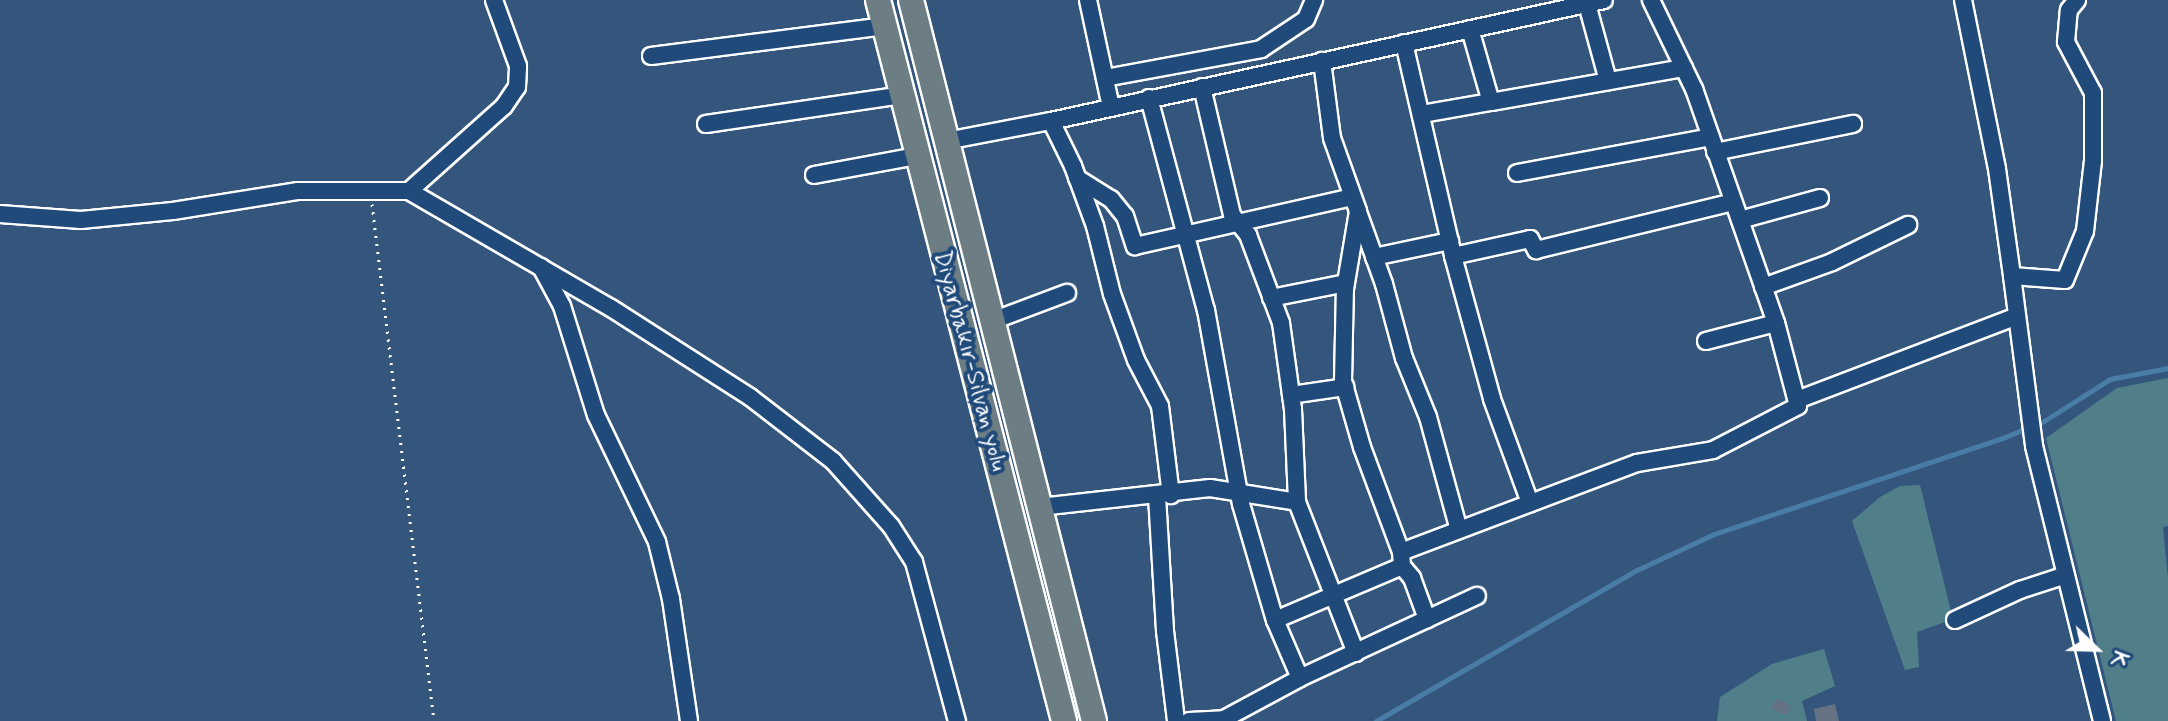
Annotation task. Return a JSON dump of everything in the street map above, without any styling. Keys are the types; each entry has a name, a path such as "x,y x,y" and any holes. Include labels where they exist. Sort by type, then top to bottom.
{"highway":[{"name":"Diyarbakır-Silvan yolu","path":"878,0 1064,721"},
{"name":"Diyarbakır-Silvan yolu","path":"911,0 995,320 1094,721"}],"street":[{"path":"409,191 504,106 517,87 518,66 494,0"},
{"path":"1088,0 1111,107"},
{"path":"1105,78 1261,49 1306,19 1314,0"},
{"path":"1275,620 1333,595 1459,530 1637,463 1713,450 1798,406 1776,323 1713,144 1684,68 1651,0"},
{"path":"1963,0 1997,169 2033,437 2102,721"},
{"path":"2012,276 2065,280 2085,231 2093,161 2093,93 2066,42 2069,10 2077,0"},
{"path":"946,141 1051,121 1595,2 1608,81"},
{"path":"651,56 885,26"},
{"path":"1470,29 1491,102"},
{"path":"1404,43 1451,248 1492,399 1530,503"},
{"path":"1322,61 1332,138 1374,257 1404,358 1428,417 1459,530"},
{"path":"1422,114 1684,68"},
{"path":"1202,87 1232,215 1248,235 1281,323 1291,395 1297,502 1356,653"},
{"path":"706,124 902,95"},
{"path":"1149,98 1206,310 1239,493 1275,620 1300,678"},
{"path":"1051,121 1095,226 1112,294 1136,360 1160,406 1165,631 1176,721"},
{"path":"1517,173 1853,124"},
{"path":"814,175 917,156"},
{"path":"1077,178 1111,199 1125,216 1135,246 1185,233 1355,204"},
{"path":"0,213 81,220 173,211 298,191 370,188 409,191 540,266 750,397 833,461 891,526 914,562 957,721"},
{"path":"1740,220 1820,198"},
{"path":"1374,257 1530,239 1536,250 1733,202"},
{"path":"1355,204 1342,330 1345,387 1362,447 1427,619"},
{"path":"1763,287 1832,262 1908,225"},
{"path":"540,266 562,306 596,415 657,542 671,599 689,721"},
{"path":"1271,298 1346,283"},
{"path":"995,320 1067,293"},
{"path":"1797,400 2017,316"},
{"path":"1706,341 1776,323"},
{"path":"1291,395 1345,387"},
{"path":"1040,507 1164,496 1210,488 1297,502"},
{"path":"1955,620 2020,590 2066,575"},
{"path":"1189,721 1224,719 1300,678 1477,596"}],"path":[{"path":"370,188 434,721"}],"green space":[{"path":"2168,378 2168,526 2163,527 2168,578 2168,721 2116,721 2046,438 2117,388"},
{"path":"1920,485 1952,615 1948,621 1917,632 1919,667 1905,670 1852,521 1880,497 1900,486"},
{"path":"1824,649 1835,686 1802,701 1807,721 1717,721 1720,697 1772,664"}],"building":[{"path":"1776,699 1791,705 1787,715 1772,709"},
{"path":"1835,704 1839,721 1816,721 1814,709"}],"waterway":[{"path":"1376,721 1637,570 1714,534 2005,437 2044,421 2110,379 2168,368"}]}
